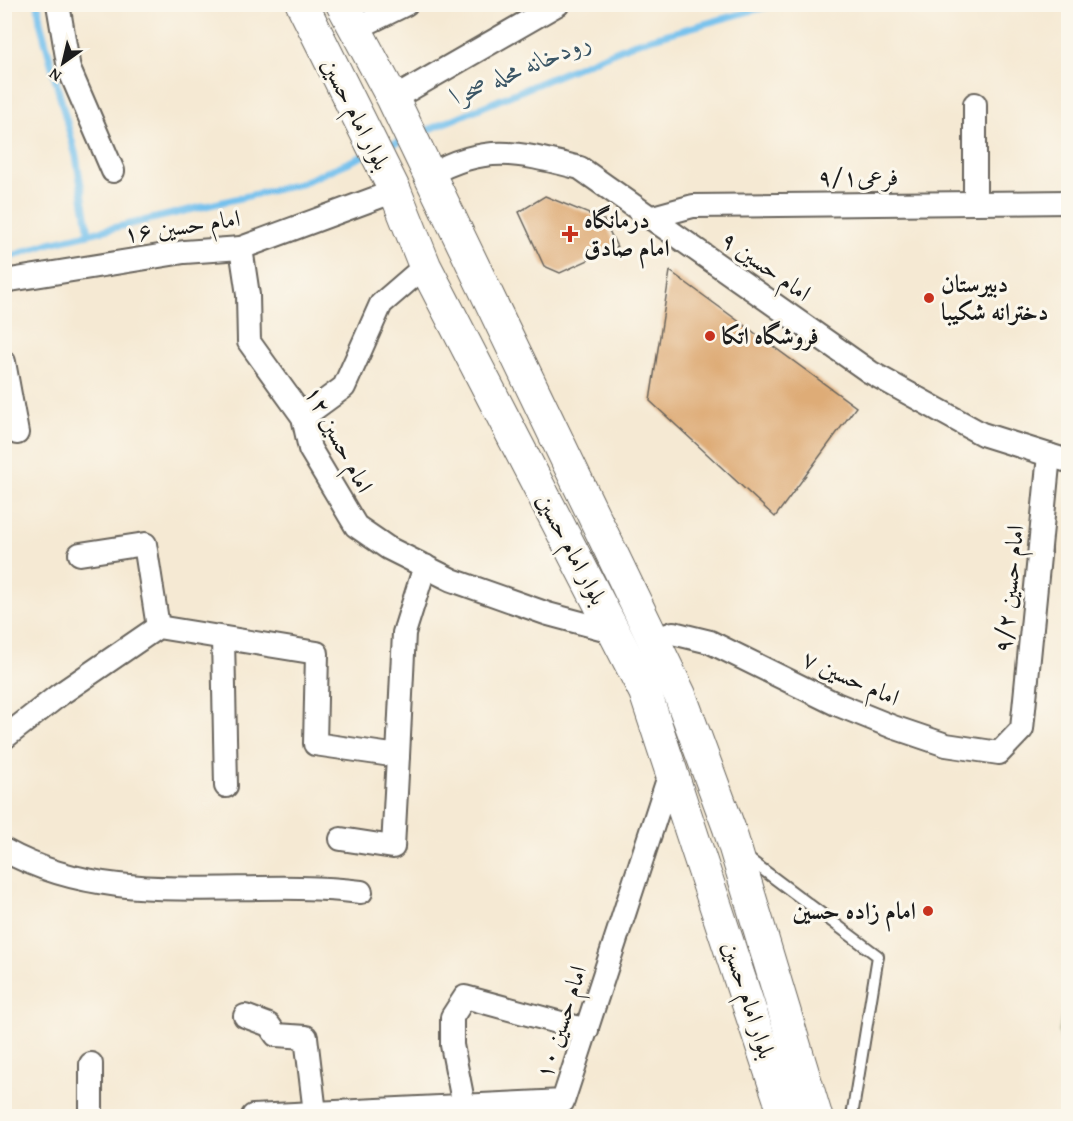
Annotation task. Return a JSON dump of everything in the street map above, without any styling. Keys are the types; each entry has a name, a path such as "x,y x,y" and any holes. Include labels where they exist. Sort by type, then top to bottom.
{"main road":[{"name":"بلوار امام حسین","path":"302,4 395,191 425,266 645,692 799,1111"},
{"name":"بلوار امام حسین","path":"349,17 393,99 680,695 736,850 799,1111"}],"street":[{"path":"58,4 69,69 113,171"},
{"path":"349,17 406,4"},
{"path":"393,99 558,4"},
{"path":"975,104 975,203"},
{"name":"امام حسین ۹","path":"429,175 452,163 476,155 527,155 580,168 870,372 982,434 1059,458"},
{"name":"امام حسین ۱۶","path":"4,281 184,252 241,248 395,191"},
{"name":"فرعی۹/۱","path":"650,218 693,206 1068,202"},
{"name":"امام حسین ۱۲","path":"241,248 248,295 249,342 303,417 310,449 356,526 388,548 452,580 548,614 615,632"},
{"path":"303,417 344,387 381,303 425,266"},
{"path":"4,362 17,433"},
{"name":"امام حسین ۹/۲","path":"1022,729 1059,458"},
{"path":"80,554 145,544 158,627"},
{"path":"341,839 393,847 404,633 425,566"},
{"path":"4,738 59,695 158,627 317,653 315,744 398,756"},
{"name":"امام حسین ۷","path":"654,640 673,633 710,642 836,704 946,745 999,753 1022,729"},
{"path":"223,638 226,786"},
{"name":"امام حسین ۱۰","path":"253,1116 439,1112 464,1106 562,1109 672,767"},
{"path":"4,850 67,876 125,888 242,890 324,888 361,892"},
{"path":"464,1106 452,1045 452,1017 465,997 587,1030"},
{"path":"245,1016 269,1025 276,1035 306,1037 315,1113"},
{"path":"91,1116 92,1064"}],"lane":[{"path":"736,850 878,956 852,1116"}],"green space":[{"path":"1068,985 1068,1052 1064,1051 1059,1032"}],"building":[{"name":"درمانگاه امام صادق","path":"545,196 604,220 617,247 560,273 544,266 519,212"},
{"name":"فروشگاه اتکا","path":"670,271 856,407 775,517 650,401"}],"waterway":[{"path":"38,4 40,22 76,156 89,233"},
{"name":"رودخانه محله صحرا","path":"418,134 635,43 776,4"},
{"name":"رودخانه محله صحرا","path":"388,146 405,139"},
{"name":"رودخانه محله صحرا","path":"4,259 50,243 299,184 363,156"}],"place":[{"name":"درمانگاه امام صادق","path":"570,234"},
{"name":"دبیرستان دخترانه شکیبا","path":"929,298"},
{"name":"فروشگاه اتکا","path":"710,336"},
{"name":"امام زاده حسین","path":"928,911"}]}
